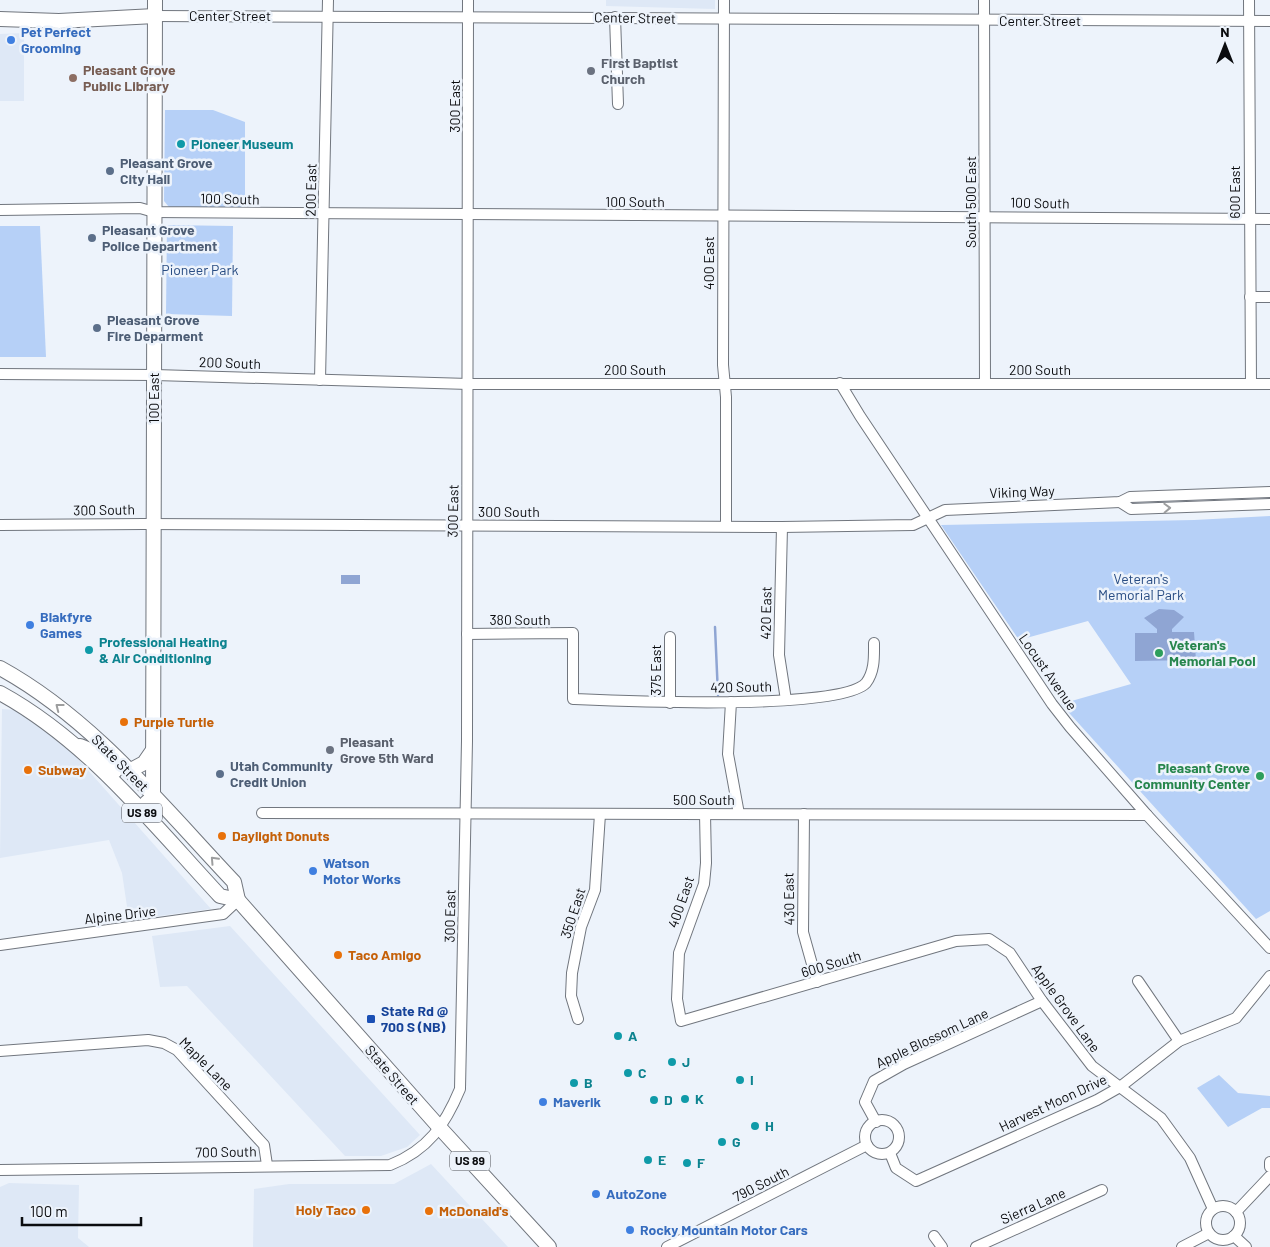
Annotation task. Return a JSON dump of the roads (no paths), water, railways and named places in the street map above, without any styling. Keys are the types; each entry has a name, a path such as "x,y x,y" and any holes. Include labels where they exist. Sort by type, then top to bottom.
{"main road":[{"name":"100 East","path":"150,800 153,750 155,0"},
{"name":"Center Street","path":"0,20 59,21 155,16"},
{"name":"State Street","path":"0,668 40,692 78,722 129,770 150,800 176,820 234,882 238,900 440,1128 549,1247"},
{"name":"State Street","path":"0,693 72,743 121,790 220,896 238,900"},
{"path":"0,705 21,706"},
{"path":"72,743 97,753 150,800 200,863 206,880"},
{"path":"129,770 144,763 153,750"}],"street":[{"name":"200 East","path":"320,380 328,0"},
{"name":"300 East","path":"440,1128 452,1110 460,1089 462,1022 466,814 466,526 469,384 468,0"},
{"name":"400 East","path":"724,0 723,365 725,384 726,526"},
{"name":"South 500 East","path":"984,0 985,384"},
{"name":"600 East","path":"1249,0 1251,384"},
{"name":"Center Street","path":"155,16 1270,21"},
{"path":"614,17 618,104"},
{"name":"100 South","path":"0,210 140,208 154,212 324,214 1270,219"},
{"path":"1250,298 1270,298"},
{"name":"200 South","path":"0,374 155,375 469,384 1270,384"},
{"name":"Locust Avenue","path":"840,383 927,518 1052,704 1147,815 1270,948"},
{"name":"Viking Way","path":"927,518 946,510 1120,502 1130,497 1270,492"},
{"name":"Viking Way","path":"1120,502 1131,509 1270,504"},
{"name":"300 South","path":"0,525 782,527 913,525 927,518"},
{"name":"420 East","path":"782,527 779,655 786,700"},
{"name":"380 South","path":"467,634 573,633 573,699"},
{"name":"375 East","path":"670,637 670,703"},
{"name":"420 South","path":"573,699 670,703 731,702 786,700 849,693 866,683 874,664 874,643"},
{"path":"731,702 728,754 739,814"},
{"name":"500 South","path":"262,813 1147,815"},
{"name":"350 East","path":"578,1019 571,996 572,973 581,928 595,890 600,814"},
{"name":"400 East","path":"682,1021 676,999 679,953 704,884 706,863 705,814"},
{"name":"430 East","path":"804,814 803,932 817,982"},
{"name":"Alpine Drive","path":"0,944 222,914 238,900"},
{"name":"600 South","path":"682,1021 956,941 989,939"},
{"name":"Apple Grove Lane","path":"989,939 1010,953 1042,1001 1092,1066 1161,1118 1190,1158 1213,1209"},
{"name":"Harvest Moon Drive","path":"890,1153 896,1168 916,1180 1097,1100 1120,1087 1179,1041 1236,1018 1270,976"},
{"path":"1138,981 1179,1041"},
{"name":"Apple Blossom Lane","path":"876,1122 864,1102 874,1081 904,1064 1042,1001"},
{"name":"Maple Lane","path":"0,1052 148,1040 164,1043 177,1050 264,1145 267,1165"},
{"path":"876,1122 891,1123 898,1130 899,1141 890,1153 878,1154 867,1145 866,1134 876,1122"},
{"name":"700 South","path":"0,1170 267,1165 390,1165 415,1151 440,1128"},
{"name":"790 South","path":"667,1247 867,1145"},
{"path":"1270,1162 1270,1167"},
{"path":"1236,1212 1270,1176"},
{"name":"Sierra Lane","path":"976,1247 1102,1190"},
{"path":"1224,1206 1236,1212 1240,1223 1234,1236 1220,1240 1209,1233 1206,1221 1213,1209 1224,1206"},
{"path":"1182,1247 1209,1233"},
{"path":"934,1236 942,1247"},
{"path":"1234,1236 1246,1247"}],"waterway":[{"path":"715,627 718,695"}],"place":[{"name":"Pet Perfect Grooming","path":"11,40"},
{"name":"First Baptist Church","path":"591,71"},
{"name":"Pleasant Grove Public Library","path":"73,78"},
{"name":"Pioneer Museum","path":"181,144"},
{"name":"Pleasant Grove City Hall","path":"110,171"},
{"name":"Pleasant Grove Police Department","path":"92,238"},
{"name":"Pleasant Grove Fire Deparment","path":"97,328"},
{"name":"Blakfyre Games","path":"30,625"},
{"name":"Professional Heating & Air Conditioning","path":"89,650"},
{"name":"Veteran's Memorial Pool","path":"1159,653"},
{"name":"Purple Turtle","path":"124,722"},
{"name":"Pleasant Grove 5th Ward","path":"330,750"},
{"name":"Subway","path":"28,770"},
{"name":"Utah Community Credit Union","path":"220,774"},
{"name":"Pleasant Grove Community Center","path":"1260,776"},
{"name":"Daylight Donuts","path":"222,836"},
{"name":"Watson Motor Works","path":"313,871"},
{"name":"Taco Amigo","path":"338,955"},
{"name":"State Rd @ 700 S (NB)","path":"371,1019"},
{"name":"A","path":"618,1036"},
{"name":"J","path":"672,1062"},
{"name":"C","path":"628,1073"},
{"name":"I","path":"740,1080"},
{"name":"B","path":"574,1083"},
{"name":"K","path":"685,1099"},
{"name":"D","path":"654,1100"},
{"name":"Maverik","path":"543,1102"},
{"name":"H","path":"755,1126"},
{"name":"G","path":"722,1142"},
{"name":"E","path":"648,1160"},
{"name":"F","path":"687,1163"},
{"name":"AutoZone","path":"596,1194"},
{"name":"Holy Taco","path":"366,1210"},
{"name":"McDonald's","path":"429,1211"},
{"name":"Rocky Mountain Motor Cars","path":"630,1230"}],"park label":[{"name":"Pioneer Park","path":"200,270"},
{"name":"Veteran's Memorial Park","path":"1141,588"}]}
